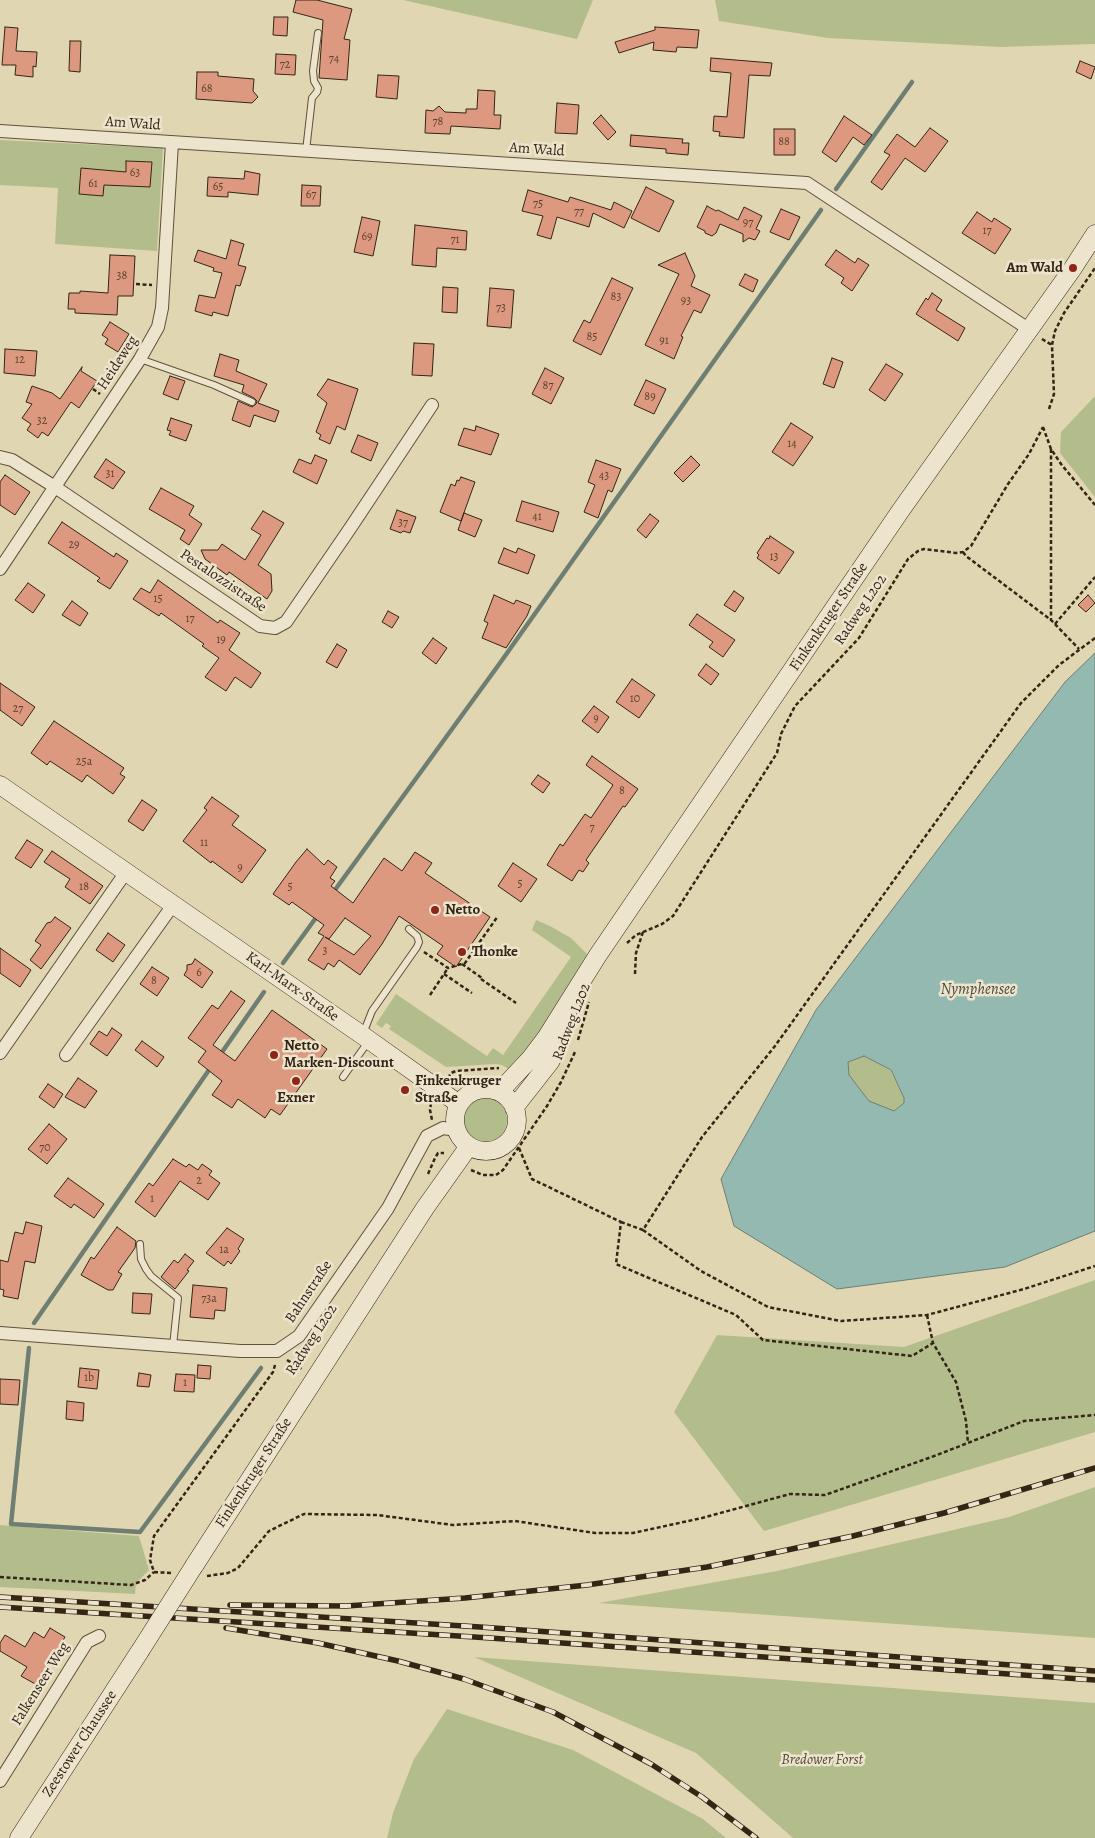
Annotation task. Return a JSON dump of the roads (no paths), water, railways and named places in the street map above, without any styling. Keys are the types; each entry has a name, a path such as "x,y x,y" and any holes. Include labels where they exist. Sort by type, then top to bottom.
{"main road":[{"name":"Finkenkruger Straße","path":"499,1092 531,1058 604,947 901,510 1030,330 1095,234"},
{"name":"Karl-Marx-Straße","path":"0,785 459,1104"},
{"name":"Finkenkruger Straße","path":"514,1108 550,1062 558,1047 565,1025 568,1003"},
{"path":"484,1089 499,1092 508,1099 514,1108 516,1126 514,1132 506,1143 499,1147 484,1150 469,1146 457,1130 455,1117 459,1104 463,1098 476,1090 484,1089"},
{"name":"Finkenkruger Straße","path":"140,1651 198,1571 420,1216 469,1146"},
{"name":"Zeestower Chaussee","path":"19,1838 140,1651"}],"street":[{"name":"Am Wald","path":"0,131 807,183 1030,330"},
{"name":"Heideweg","path":"0,569 153,339 161,315 172,143"},
{"name":"Pestalozzistraße","path":"0,457 12,460 260,626 275,628 286,622 432,405"},
{"path":"0,1053 126,872"},
{"path":"66,1055 173,905"},
{"name":"Bahnstraße","path":"173,1346 277,1353 299,1336 388,1208 427,1136 443,1128 457,1130"},
{"path":"0,1333 173,1346"},
{"name":"Falkenseer Weg","path":"0,1781 87,1642 99,1636"}],"lane":[{"path":"306,151 312,98 318,88 312,71 318,33"},
{"path":"140,359 214,385 252,402"},
{"path":"343,1077 366,1038 372,1011 417,947 419,942 418,936 409,928"},
{"path":"140,1244 141,1259 146,1269 151,1276 178,1298 173,1346"}],"water":[{"name":"Nymphensee","path":"1095,653 1095,1231 1005,1267 837,1289 734,1226 721,1179 816,1010 1065,682","holes":["864,1056 891,1070 904,1098 904,1103 894,1111 869,1101 849,1075 848,1062"]}],"waterway":[{"path":"836,189 912,82"},
{"path":"332,894 500,663 821,210"},
{"path":"283,963 318,915"},
{"path":"220,1055 264,992"},
{"path":"34,1323 211,1067"},
{"path":"29,1348 11,1524 140,1532 261,1368"}],"railway":[{"path":"230,1605 346,1606 465,1598 587,1585 707,1567 853,1536 944,1513 1095,1468"},
{"path":"0,1597 480,1627 1095,1671"},
{"path":"0,1607 490,1638 1095,1680"},
{"path":"226,1628 318,1643 398,1661 464,1679 553,1712 651,1764 702,1797 756,1838"}],"place":[{"name":"Am Wald","path":"1073,268"},
{"name":"Netto","path":"435,910"},
{"name":"Thonke","path":"462,952"},
{"name":"Netto Marken-Discount","path":"274,1055"},
{"name":"Exner","path":"296,1081"},
{"name":"Finkenkruger Straße","path":"405,1090"}],"park label":[{"name":"Bredower Forst","path":"822,1760"}]}
